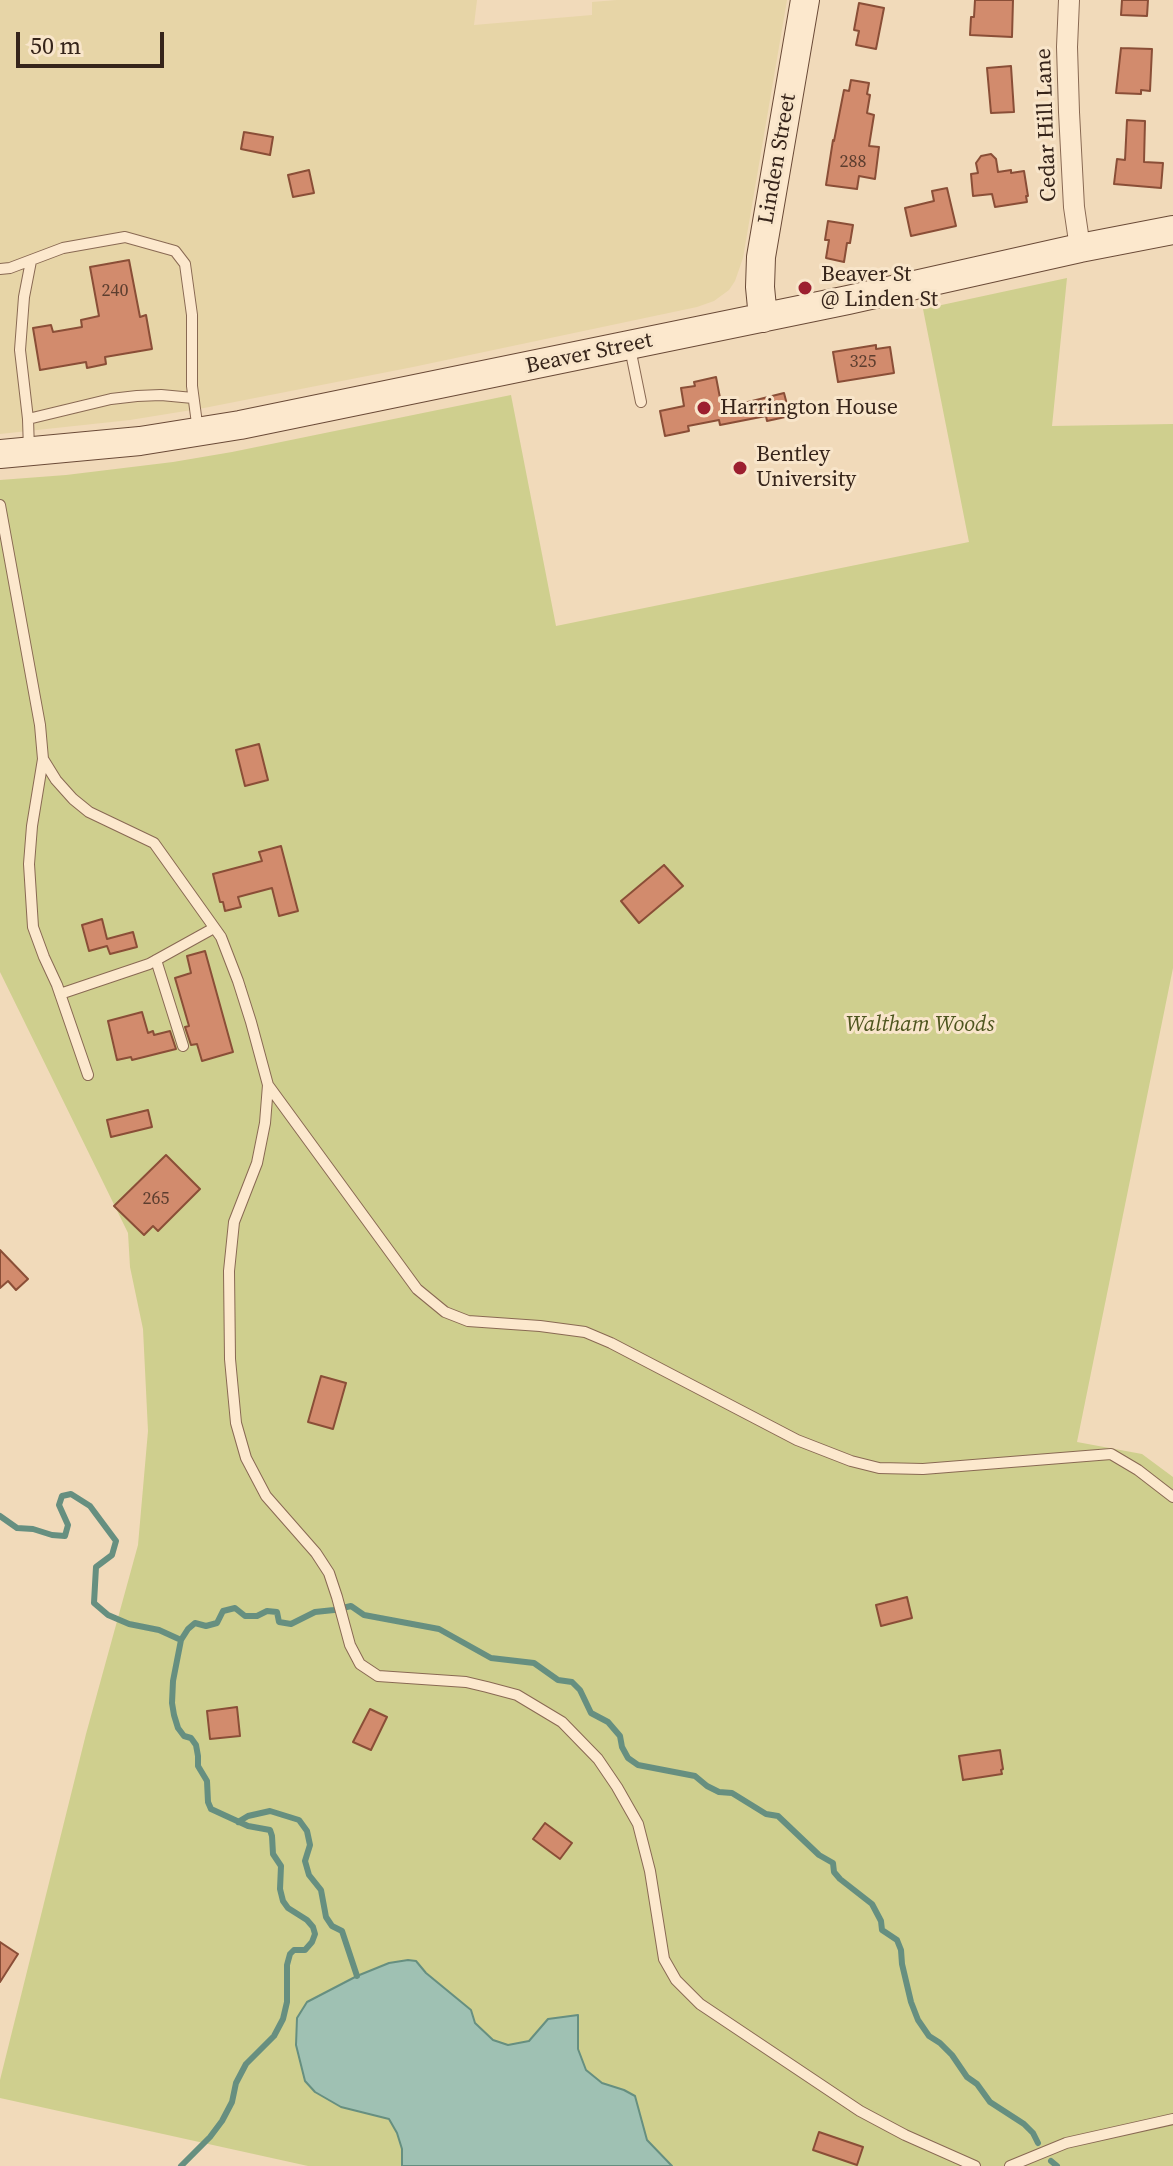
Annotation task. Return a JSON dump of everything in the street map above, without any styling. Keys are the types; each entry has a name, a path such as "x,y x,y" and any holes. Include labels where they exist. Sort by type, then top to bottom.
{"main road":[{"name":"Linden Street","path":"763,318 761,257 805,0"},
{"name":"Beaver Street","path":"0,454 120,444 198,433 629,346 1173,230"}],"street":[{"name":"Cedar Hill Lane","path":"1069,0 1069,112 1074,207 1080,248"}],"lane":[{"path":"0,269 63,248 125,237 175,251 185,264 192,315 193,398 198,433"},
{"path":"29,452 20,350 24,297 31,261"},
{"path":"629,346 641,402"},
{"path":"28,419 111,399 161,395 193,398"},
{"path":"0,505 38,715 43,759 29,864 33,927 88,1075"},
{"path":"43,759 56,780 89,812 154,843 221,937 238,981 268,1085 257,1163 234,1222 229,1271 230,1359 236,1423 246,1458 266,1496 316,1553 329,1573 350,1645 360,1664 378,1676 466,1682 517,1695 562,1722 598,1759 638,1824 650,1871 664,1959 676,1980 700,2004 860,2111 975,2166"},
{"path":"60,994 149,964 214,928"},
{"path":"156,960 183,1046"},
{"path":"268,1085 417,1289 445,1312 468,1321 585,1332 797,1440 851,1461 879,1468 923,1469 1111,1454 1173,1497"},
{"path":"1010,2166 1066,2143 1173,2119"}],"shaded area":[{"path":"0,0 477,0 474,25 592,15 592,2 617,0 787,0 743,258 729,290 714,301 413,367 204,408 130,420 0,434"},
{"path":"416,1961 471,2010 475,2023 493,2040 508,2045 529,2041 548,2019 578,2015 578,2049 586,2070 602,2083 635,2096 647,2140 672,2166 402,2166 402,2149 389,2119 341,2107 315,2092 305,2081 296,2045 297,2018 307,2002 357,1976 389,1963"}],"green space":[{"name":"Waltham Woods","path":"1067,278 1052,426 1173,424 1173,968 1077,1442 1142,1454 1173,1477 1173,2166 308,2166 0,2098 0,2080 86,1734 138,1545 148,1431 143,1329 130,1267 128,1233 0,972 0,480 173,462 511,395 556,626 969,542 923,309"}],"building":[{"path":"975,0 1013,0 1012,37 970,35"},
{"path":"1122,0 1148,0 1147,16 1121,15"},
{"path":"859,3 884,8 876,49 856,45 859,31 854,30"},
{"path":"1121,48 1152,49 1150,91 1141,90 1141,94 1116,93"},
{"path":"1011,66 1014,112 991,113 987,68"},
{"path":"851,80 869,83 867,113 874,115 869,146 879,147 875,179 859,176 857,189 826,185 844,90 849,91"},
{"path":"1127,120 1145,121 1144,162 1163,163 1161,188 1114,184 1117,159 1125,160"},
{"path":"244,132 273,137 270,155 241,149"},
{"path":"991,154 996,159 998,172 1024,171 1027,202 995,207 992,194 973,196 971,174 978,173 976,163 981,156"},
{"path":"309,170 314,193 293,197 288,175"},
{"path":"947,188 956,226 911,236 905,208 934,201 932,191"},
{"path":"828,221 853,225 844,262 826,258"},
{"path":"129,260 140,317 146,315 152,349 105,357 106,364 87,368 86,362 40,370 33,328 51,325 53,332 82,327 81,320 99,316 90,267"},
{"path":"876,345 876,349 890,347 894,373 838,382 833,352"},
{"name":"Harrington House","path":"716,377 721,403 735,401 736,405 784,393 790,416 767,421 766,416 720,425 719,420 688,426 689,431 665,436 660,411 684,406 681,388"},
{"path":"259,744 268,780 245,786 236,750"},
{"path":"281,846 298,911 279,916 272,888 238,897 241,907 225,911 213,874 262,861 259,852"},
{"path":"664,865 683,886 639,923 621,901"},
{"path":"102,919 107,939 133,932 137,947 110,954 107,946 89,951 82,925"},
{"path":"205,951 233,1052 202,1061 197,1044 191,1045 185,1027 189,1026 175,978 191,973 187,956"},
{"path":"142,1012 148,1033 153,1031 154,1035 170,1031 176,1049 132,1060 131,1057 117,1060 108,1021"},
{"path":"148,1110 152,1127 111,1137 107,1120"},
{"path":"166,1155 200,1189 158,1231 153,1226 144,1235 114,1206"},
{"path":"0,1250 28,1279 16,1290 8,1281 0,1288"},
{"path":"321,1376 346,1383 333,1429 308,1422"},
{"path":"907,1597 912,1618 881,1626 876,1605"},
{"path":"237,1707 240,1736 210,1739 207,1711"},
{"path":"370,1709 387,1717 371,1750 353,1742"},
{"path":"1000,1750 1002,1774 963,1780 959,1756"},
{"path":"545,1823 572,1843 560,1859 533,1839"},
{"path":"0,1942 18,1954 0,1982"},
{"path":"819,2132 863,2147 857,2165 813,2150"}],"waterway":[{"path":"0,1516 17,1528 65,1536 68,1525 59,1505 62,1496 71,1494 90,1506 116,1541 112,1555 96,1567 94,1603 108,1615 129,1624 159,1630 181,1640 195,1623 206,1626 217,1623 223,1611 235,1608 245,1616 277,1612 279,1622 291,1624 315,1612 351,1606 364,1615 439,1629 491,1658 534,1663 558,1680 572,1682 580,1690 591,1713 608,1722 620,1736 628,1758 638,1765 695,1776 719,1792 732,1793 766,1814 778,1816 819,1855 833,1863 834,1872 840,1879 872,1904 882,1930 897,1940 911,2002 929,2036 952,2055 990,2102 1024,2124 1038,2143"},
{"path":"181,1640 173,1681 174,1715 178,1728 196,1745 198,1766 207,1781 211,1809 248,1826 270,1830 273,1854 281,1866 283,1901 307,1920 315,1934 305,1950 294,1950 290,1954 287,2002 274,2036 246,2064 222,2121 181,2166"},
{"path":"238,1822 248,1816 270,1811 299,1820 307,1831 310,1845 305,1861 309,1875 321,1890 326,1917 332,1926 342,1931 357,1976"},
{"path":"1051,2161 1057,2166"}],"place":[{"name":"Beaver St @ Linden St","path":"805,288"},
{"name":"Harrington House","path":"704,408"},
{"name":"Bentley University","path":"740,468"}]}
